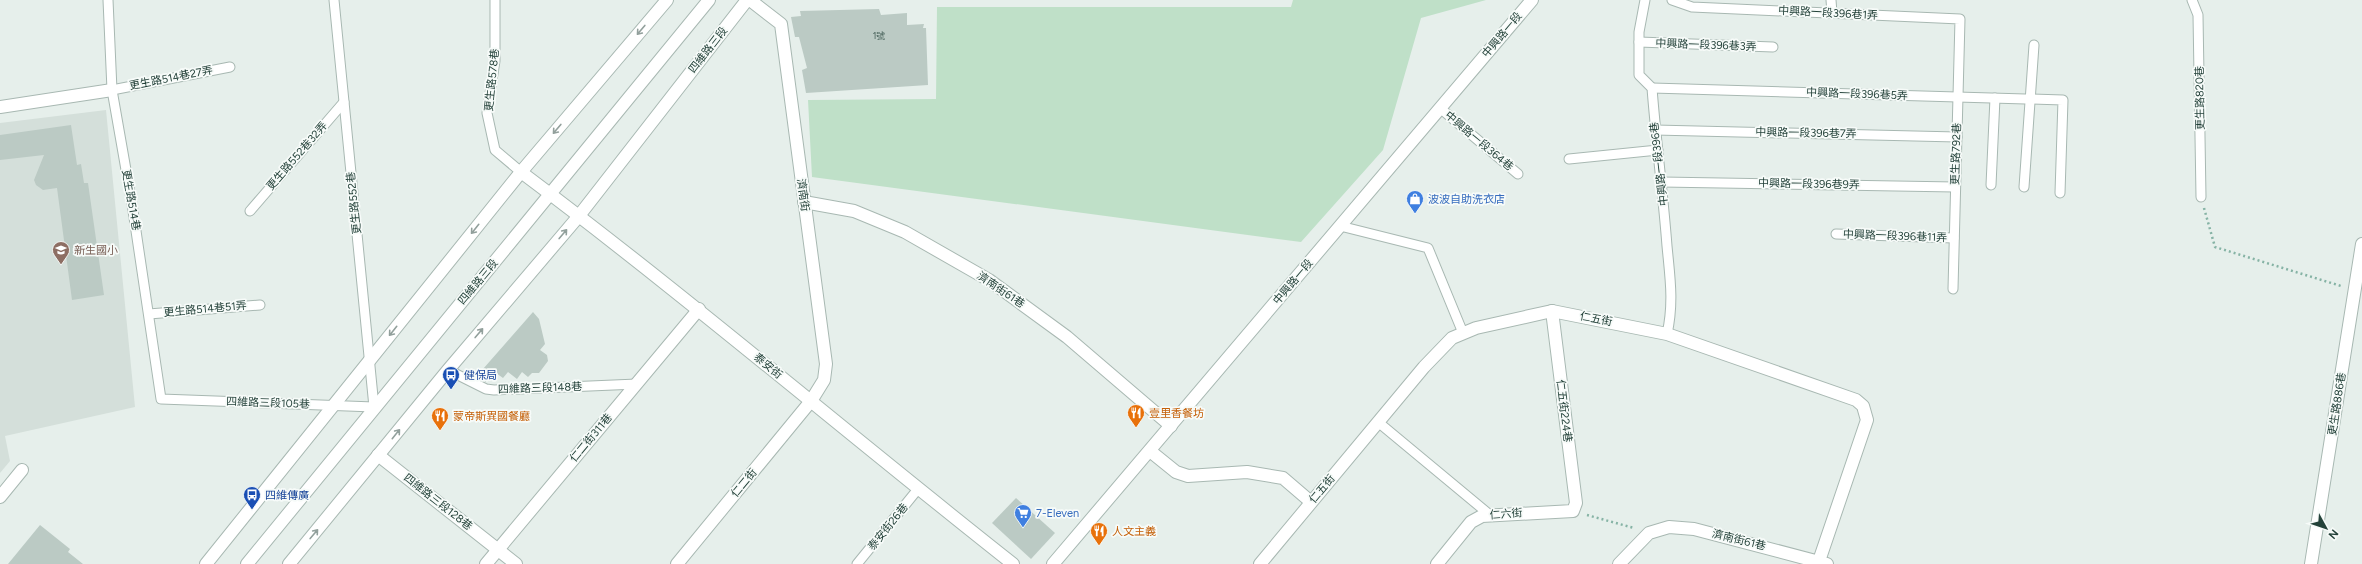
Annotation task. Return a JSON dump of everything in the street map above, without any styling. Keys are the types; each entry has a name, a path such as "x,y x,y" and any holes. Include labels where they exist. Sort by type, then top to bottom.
{"street":[{"path":"206,564 521,172 667,0"},
{"name":"四維路三段","path":"247,564 374,407 551,194 709,0"},
{"name":"四維路三段","path":"289,564 448,370 578,217 748,0"},
{"name":"濟南街","path":"748,0 781,24 826,364 824,380 811,401"},
{"name":"中興路一段","path":"1053,564 1532,0"},
{"path":"0,107 112,90"},
{"name":"泰安街","path":"521,172 699,309 918,490 1013,564"},
{"name":"濟南街61巷","path":"804,202 854,210 905,232 989,280 1067,336 1171,426"},
{"name":"更生路886巷","path":"2311,564 2362,244"},
{"name":"仁二街311巷","path":"486,564 699,309"},
{"name":"仁五街","path":"1260,564 1424,367 1452,338 1476,328 1552,311 1667,334 1856,400 1863,406 1867,420 1823,562"},
{"name":"仁五街224巷","path":"1552,311 1576,503 1573,511"},
{"name":"仁二街","path":"677,564 811,401"},
{"path":"1150,450 1176,472 1188,476 1247,472 1283,478 1311,502"},
{"name":"四維路三段128巷","path":"378,455 498,549"},
{"path":"0,497 22,470"},
{"name":"仁六街","path":"1437,564 1470,522 1482,516 1573,511"},
{"name":"濟南街61巷","path":"1649,533 1669,528 1694,529 1823,562"},
{"path":"1619,564 1649,533"},
{"path":"498,549 516,564"}],"lane":[{"name":"更生路514巷","path":"108,0 112,90 132,204 161,399"},
{"name":"更生路552巷","path":"334,0 374,407"},
{"name":"更生路578巷","path":"495,0 495,61 487,113 495,150 521,172"},
{"path":"1644,0 1639,42 1639,75 1652,88"},
{"name":"中興路一段396巷1弄","path":"1672,0 1692,7 1960,19"},
{"path":"1831,0 1832,13"},
{"name":"更生路820巷","path":"2192,0 2198,14 2201,196"},
{"name":"更生路792巷","path":"1953,289 1960,19"},
{"name":"中興路一段396巷3弄","path":"1639,42 1773,47"},
{"path":"2024,187 2034,45"},
{"name":"更生路514巷27弄","path":"112,90 230,67"},
{"name":"中興路一段396巷5弄","path":"1652,88 2063,100 2060,193"},
{"name":"中興路一段396巷","path":"1652,88 1655,130 1662,182 1672,308 1667,334"},
{"path":"1991,185 1996,98"},
{"name":"更生路552巷32弄","path":"250,211 344,102"},
{"name":"中興路一段364巷","path":"1440,108 1518,174"},
{"name":"中興路一段396巷7弄","path":"1655,130 1957,137"},
{"path":"1569,159 1658,150"},
{"name":"中興路一段396巷9弄","path":"1662,182 1955,187"},
{"path":"1340,226 1428,248 1464,333"},
{"name":"中興路一段396巷11弄","path":"1836,234 1954,238"},
{"name":"更生路514巷51弄","path":"149,314 260,305"},
{"name":"四維路三段148巷","path":"448,370 486,389 494,390 637,384"},
{"name":"四維路三段105巷","path":"161,399 374,407"},
{"path":"1378,422 1490,515"},
{"name":"泰安街26巷","path":"857,564 918,490"}],"path":[{"path":"2201,196 2215,247 2355,290"},
{"path":"1573,511 1649,533"}],"shaded area":[{"name":"新生國小","path":"106,110 135,407 5,436 10,461 0,473 0,123"}],"green space":[{"path":"1293,0 1486,0 1421,18 1383,150 1301,242 812,177 808,100 936,99 937,7 1291,7"}],"building":[{"path":"879,9 881,15 907,13 907,25 924,24 923,28 926,28 928,85 806,93 802,70 807,68 799,37 795,37 791,17 801,16 800,11"},
{"path":"71,125 77,165 81,164 84,183 88,183 104,295 72,300 57,188 43,190 36,185 34,180 44,155 0,160 0,135"},
{"path":"533,312 539,319 545,344 540,350 547,355 548,361 539,373 532,373 528,377 522,372 517,379 508,372 503,378 496,373 485,382 483,369"},
{"name":"7-Eleven","path":"1016,498 1055,533 1031,559 992,523"},
{"path":"40,525 70,549 68,552 83,564 8,564"}],"place":[{"name":"波波自助洗衣店","path":"1415,214"},
{"name":"新生國小","path":"61,265"},
{"name":"健保局","path":"451,390"},
{"name":"壹里香餐坊","path":"1136,428"},
{"name":"蒙帝斯異國餐廳","path":"440,431"},
{"name":"四維傳廣","path":"252,510"},
{"name":"7-Eleven","path":"1023,528"},
{"name":"人文主義","path":"1099,546"}]}
